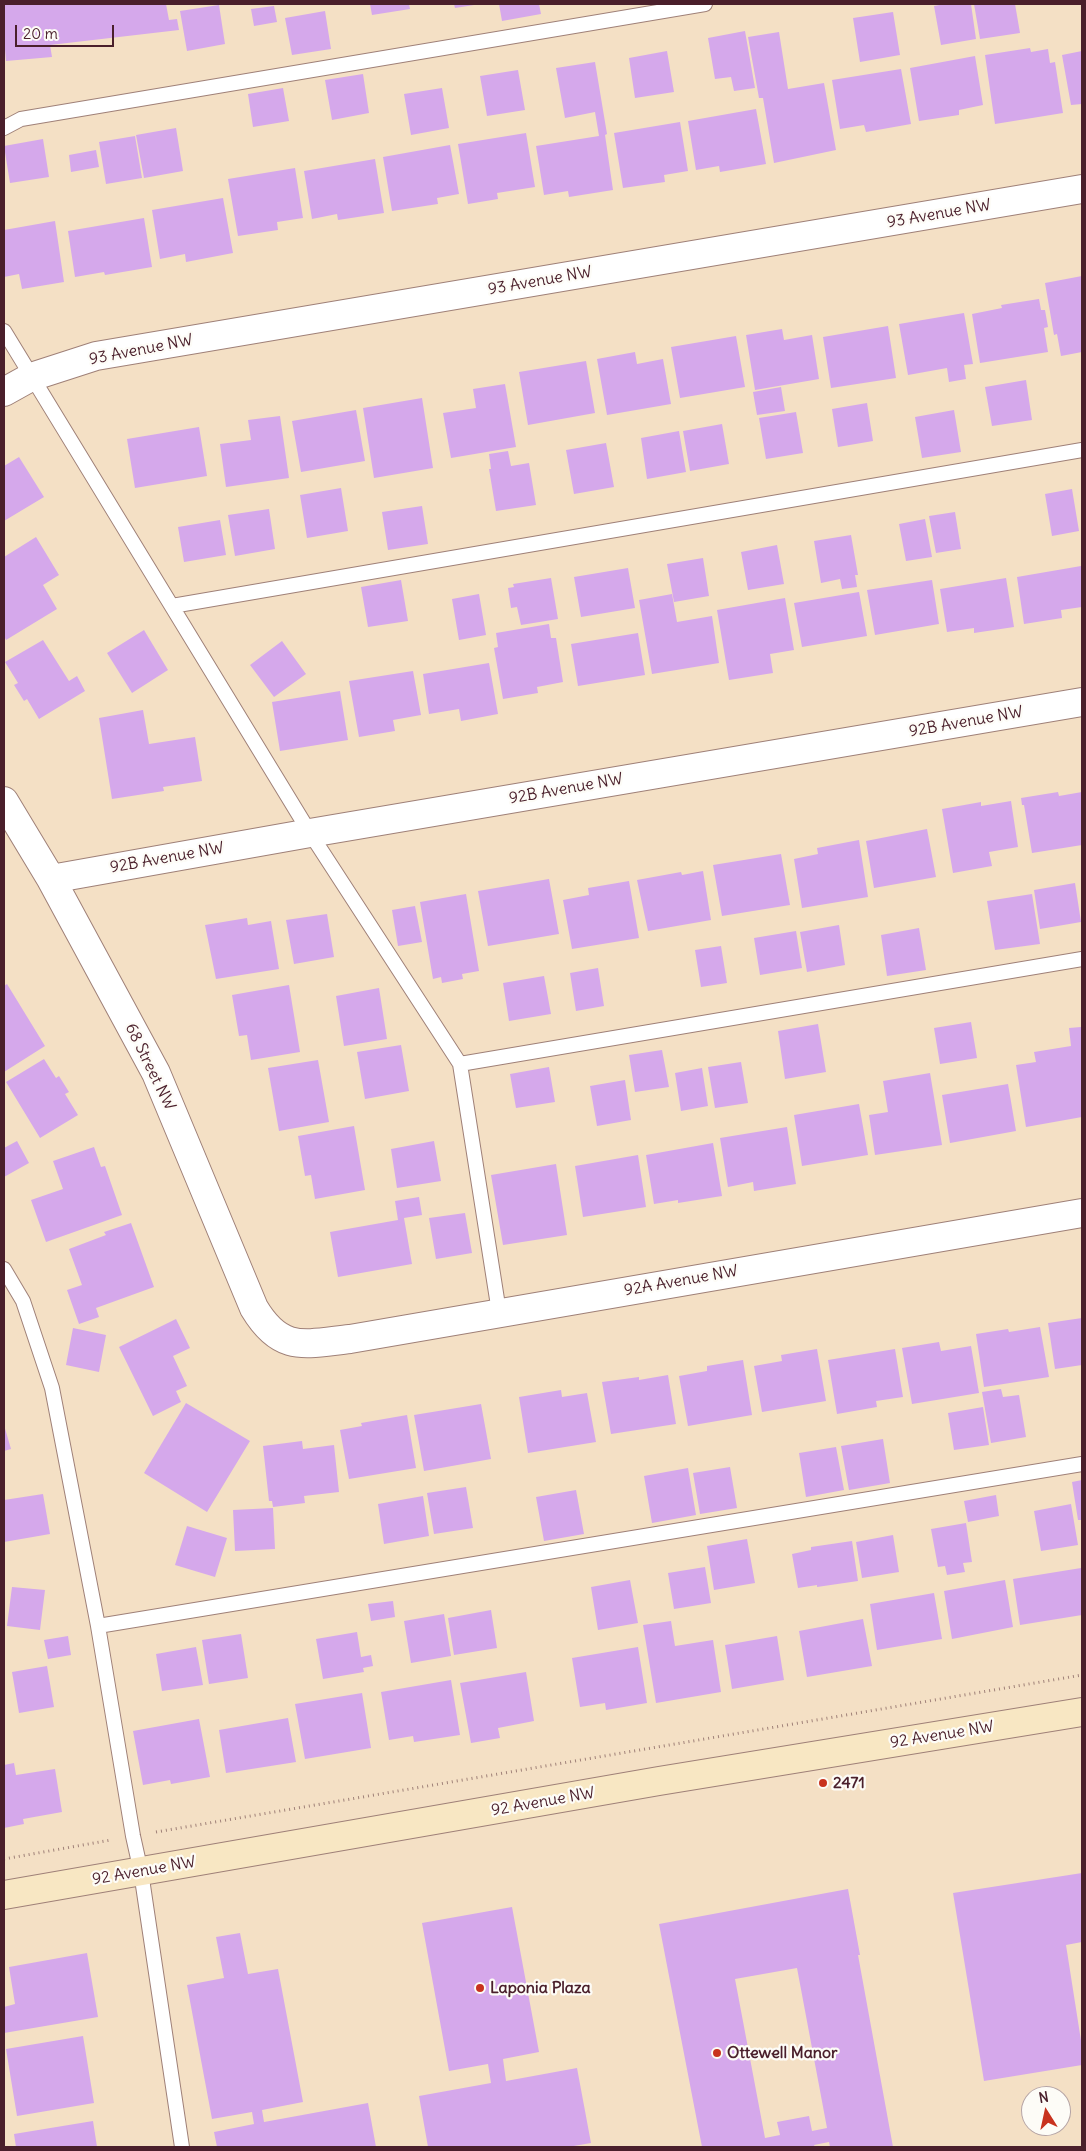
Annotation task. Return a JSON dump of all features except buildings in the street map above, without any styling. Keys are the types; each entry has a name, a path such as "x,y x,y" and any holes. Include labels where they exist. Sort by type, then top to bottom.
{"street":[{"name":"93 Avenue NW","path":"4,392 31,377 96,356 1082,189"},
{"name":"92B Avenue NW","path":"51,879 310,833 1082,702"},
{"name":"68 Street NW","path":"4,801 51,879 156,1073 254,1308 263,1322 280,1339"},
{"name":"92A Avenue NW","path":"280,1339 306,1344 350,1339 1082,1213"},
{"name":"92 Avenue NW","path":"4,1895 668,1780 1082,1712"}],"lane":[{"path":"4,128 21,119 705,4"},
{"path":"4,331 310,833 460,1064 499,1312"},
{"path":"172,606 1082,450"},
{"path":"460,1064 1082,959"},
{"path":"4,1269 23,1301 52,1388 98,1626 133,1836 141,1872 182,2147"},
{"path":"98,1626 1082,1464"}],"path":[{"path":"4,1859 1082,1676"}],"place":[{"name":"2471","path":"823,1783"},
{"name":"Laponia Plaza","path":"480,1988"},
{"name":"Ottewell Manor","path":"717,2053"}]}
